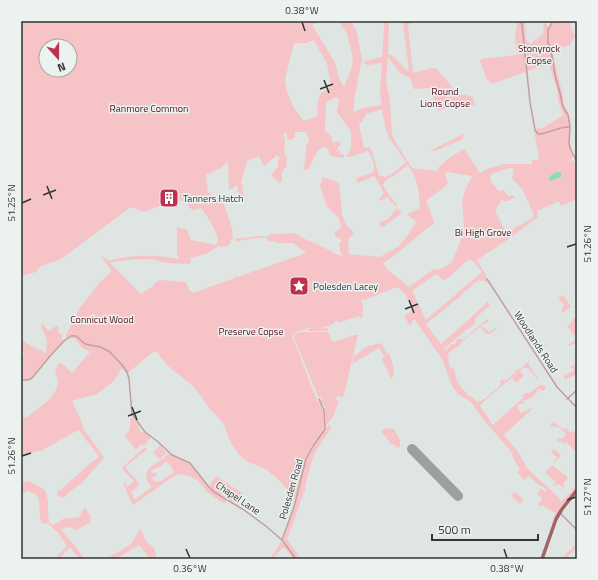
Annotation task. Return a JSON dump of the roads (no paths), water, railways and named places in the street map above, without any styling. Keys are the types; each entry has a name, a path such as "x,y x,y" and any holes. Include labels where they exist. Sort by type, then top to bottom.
{"main road":[{"path":"542,559 556,519 577,490"}],"street":[{"path":"520,21 522,25 530,102 535,130 538,134 544,134 559,127 570,126"},
{"path":"553,21 548,30 548,42 562,107 568,115 570,126 569,144 577,162"},
{"name":"Woodlands Road","path":"487,279 556,387 577,408"},
{"name":"Chapel Lane","path":"21,380 28,380 32,378 51,355 68,338 72,336 76,336 86,344 100,347 110,352 117,358 127,372 130,386 132,414 145,432 172,455 190,463 214,492 244,510 267,527 282,540 296,559"},
{"path":"567,399 577,390"},
{"name":"Polesden Road","path":"282,540 294,506 306,459 325,428 324,410 319,399"},
{"path":"560,513 577,530"}],"place":[{"name":"Tanners Hatch","path":"169,198"},
{"name":"Polesden Lacey","path":"299,286"}],"park label":[{"name":"Stonyrock Copse","path":"539,54"},
{"name":"Round Lions Copse","path":"445,96"},
{"name":"Ranmore Common","path":"149,108"},
{"name":"Bi High Grove","path":"483,232"},
{"name":"Connicut Wood","path":"102,319"},
{"name":"Preserve Copse","path":"251,331"}]}
